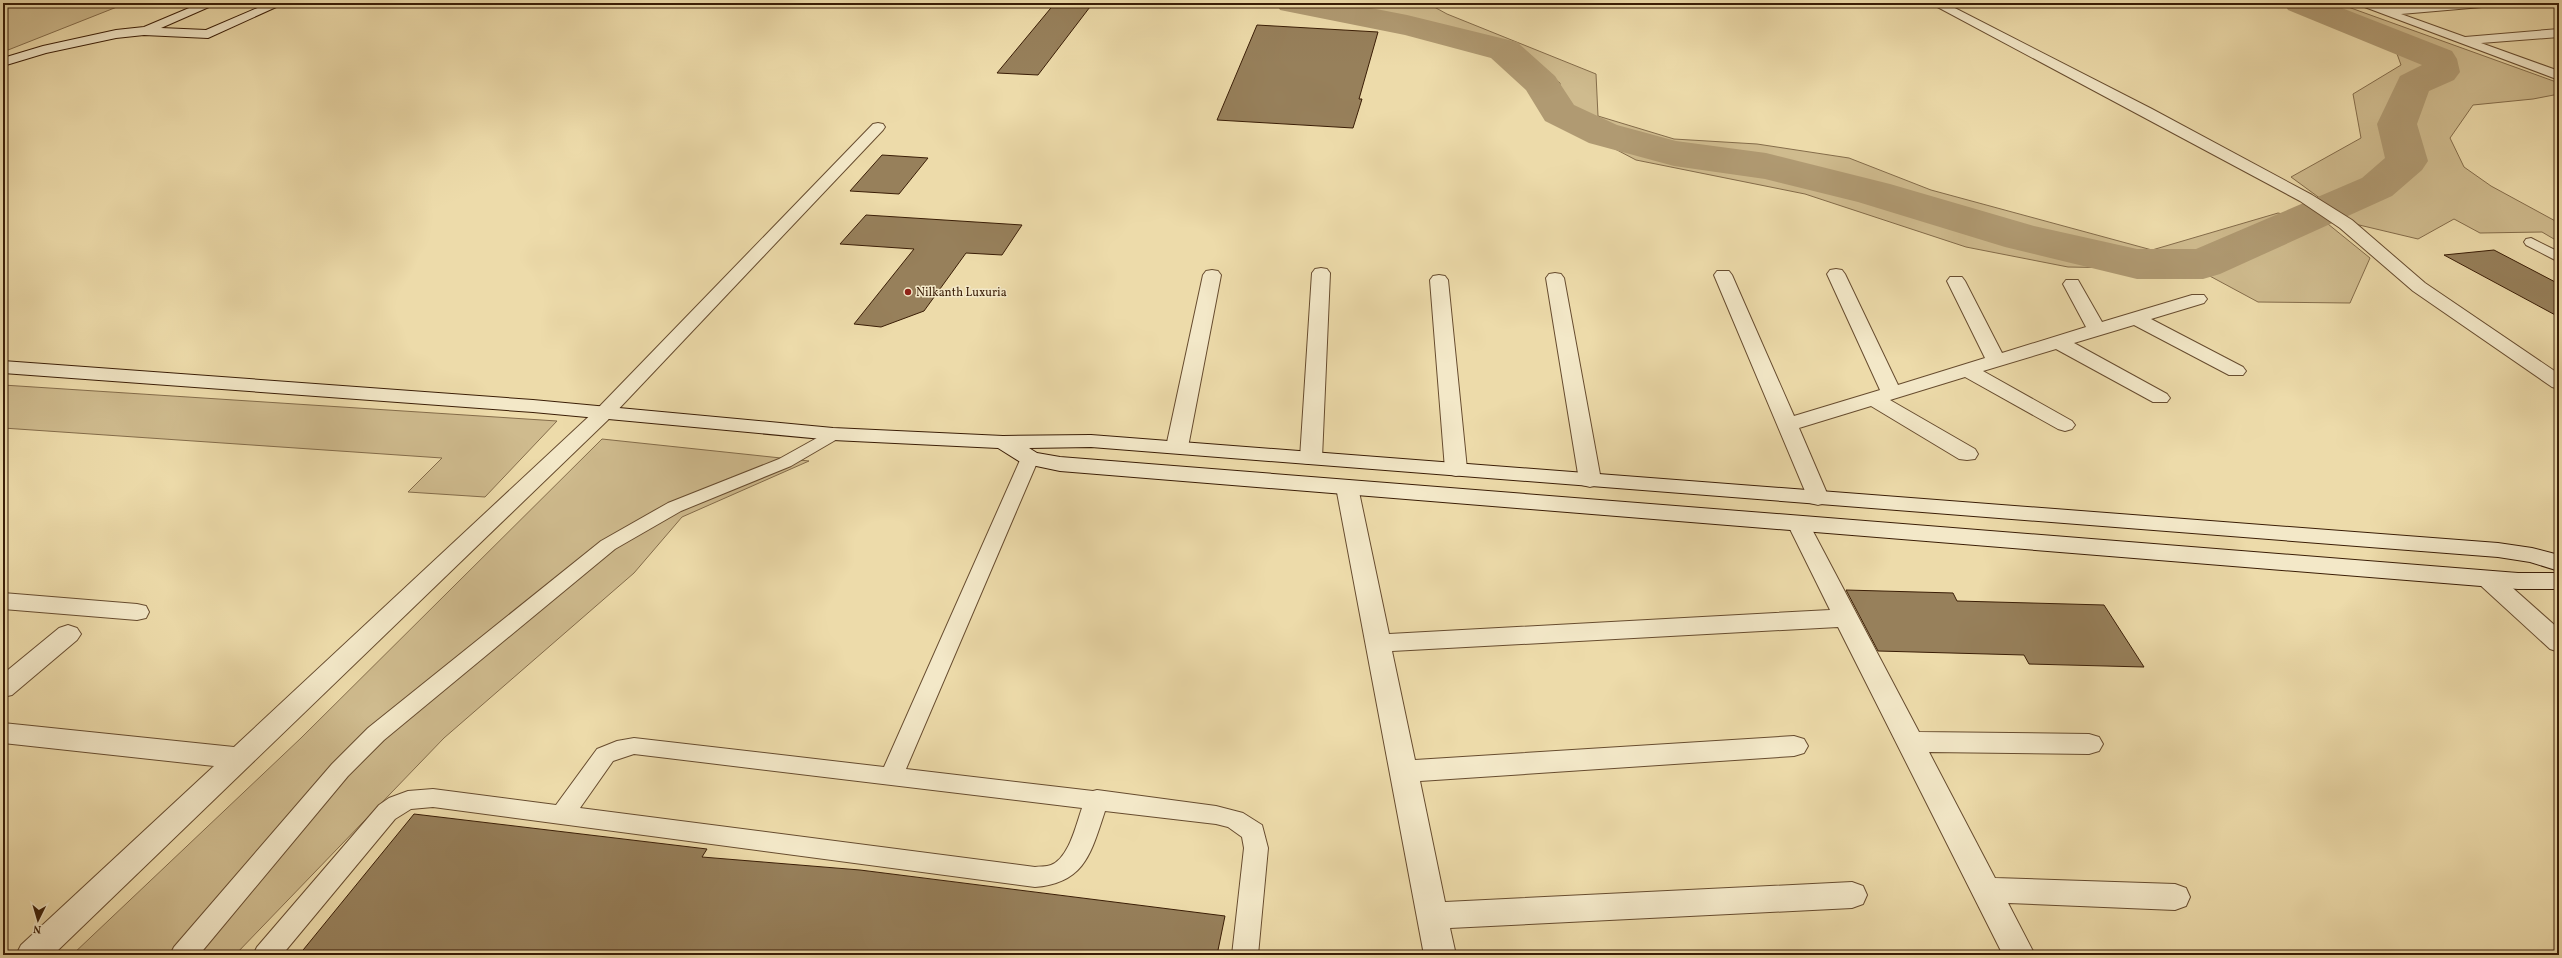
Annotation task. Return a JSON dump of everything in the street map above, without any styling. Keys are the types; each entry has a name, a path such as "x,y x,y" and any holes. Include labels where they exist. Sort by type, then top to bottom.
{"street":[{"path":"144,31 212,3"},
{"path":"3,62 91,38 144,31 208,34 279,3"},
{"path":"1936,3 2154,115 2306,198 2346,224 2415,284 2559,383"},
{"path":"2360,3 2556,74"},
{"path":"2383,12 2482,3"},
{"path":"2461,40 2559,33"},
{"path":"32,955 605,412 878,127"},
{"path":"1311,458 1321,273"},
{"path":"1836,274 1883,396 1967,454"},
{"path":"1177,447 1212,275"},
{"path":"1723,275 1818,498"},
{"path":"1555,278 1590,480"},
{"path":"1439,280 1456,469"},
{"path":"1956,281 1996,361"},
{"path":"2072,284 2097,330"},
{"path":"1787,425 2198,299"},
{"path":"2135,318 2236,371"},
{"path":"2058,342 2160,398"},
{"path":"3,367 605,412 833,434 1003,442 1090,441 1177,447 2498,550 2532,555 2559,564"},
{"path":"1967,370 2066,425"},
{"path":"1003,442 1030,458 1060,464 2488,579 2559,581"},
{"path":"1347,487 1440,955"},
{"path":"1798,523 1845,618 2019,955"},
{"path":"2488,579 2559,643"},
{"path":"3,601 137,612"},
{"path":"1378,643 1845,618"},
{"path":"3,688 68,634"},
{"path":"3,733 240,758"},
{"path":"1909,742 2089,744"},
{"path":"1404,770 1794,746"},
{"path":"1986,890 2174,896"},
{"path":"1432,916 1852,895"}],"lane":[{"path":"2531,242 2559,258"},
{"path":"183,955 340,770 376,734 608,545 648,520 696,497 794,460 812,451 833,434"},
{"path":"892,775 1030,458"},
{"path":"562,814 605,755 617,749 634,746 1097,799 1216,815 1235,820 1252,832 1256,848 1245,955"},
{"path":"266,955 387,812 398,803 414,798 433,798 562,814 1035,877 1050,876 1064,869 1068,864 1097,799"}],"shaded area":[{"path":"3,3 127,3 3,52"},
{"path":"1320,3 1427,3 1447,14 1596,74 1598,116 1674,139 1757,144 1849,158 1931,190 2152,250 2278,213 2328,224 2370,258 2350,303 2258,302 2206,274 2179,269 2068,267 1966,247 1805,194 1636,160 1558,119 1560,83 1513,49 1456,34"},
{"path":"2285,3 2337,3 2559,83 2559,94 2533,99 2473,105 2450,138 2464,167 2491,186 2559,223 2559,242 2542,232 2480,233 2454,219 2418,239 2355,224 2291,177 2361,138 2353,94 2401,65 2396,51"},
{"path":"3,385 557,421 485,497 408,492 442,458 3,428"},
{"path":"602,439 809,461 682,517 634,573 444,738 235,955 72,955 301,738"}],"building":[{"path":"1055,3 1093,3 1038,75 997,73"},
{"path":"1257,25 1378,32 1359,99 1362,99 1353,128 1217,120"},
{"path":"882,155 928,158 899,194 850,191"},
{"path":"866,215 1022,225 1002,255 966,253 924,311 881,327 854,324 914,249 840,244"},
{"path":"2494,250 2559,284 2559,317 2444,255"},
{"path":"1846,590 1953,593 1957,601 2104,605 2144,667 2029,664 2024,655 1878,651"},
{"path":"414,814 707,849 702,857 860,870 1225,916 1217,955 299,955"}],"waterway":[{"path":"1292,3 1407,25 1504,50 1542,84 1559,113 1603,134 1674,153 1766,166 1874,193 2022,237 2137,264 2203,264 2377,187 2407,161 2397,124 2413,84 2441,72 2439,59 2300,3"}],"place":[{"name":"Nilkanth Luxuria","path":"908,292"}]}
